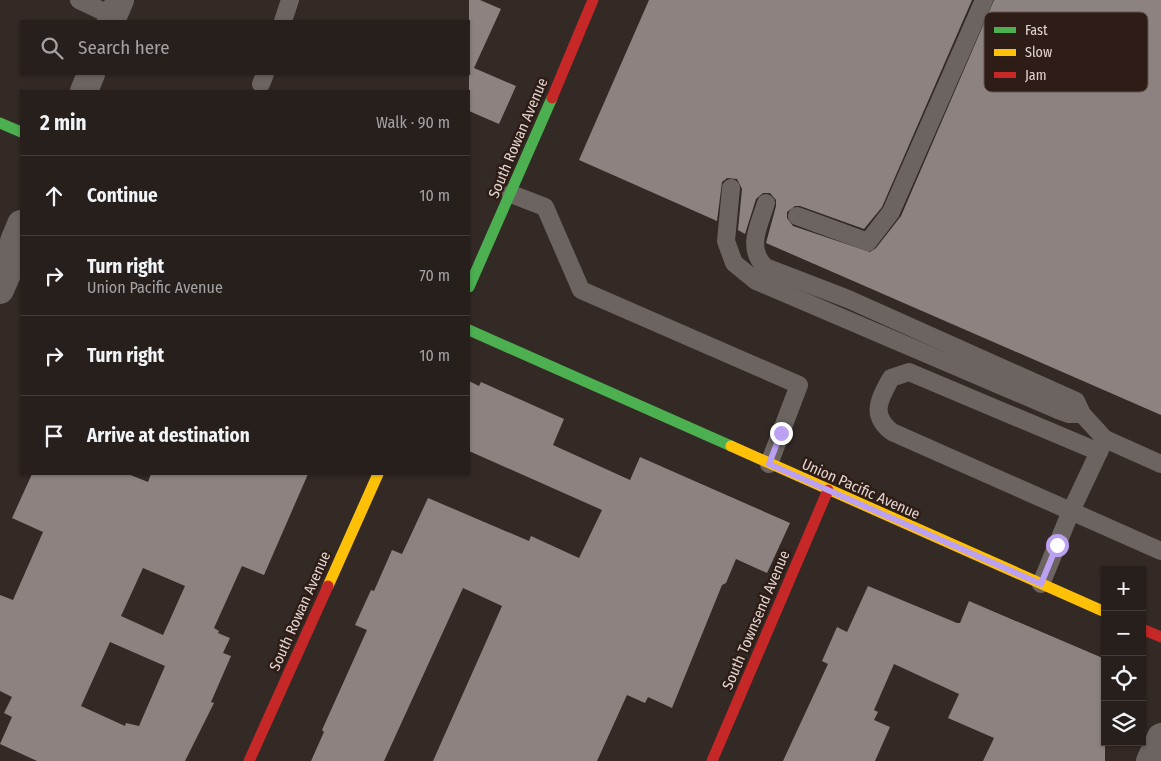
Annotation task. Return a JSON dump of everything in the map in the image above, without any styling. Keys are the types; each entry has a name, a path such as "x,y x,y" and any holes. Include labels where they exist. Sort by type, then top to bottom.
{"street":[{"name":"South Rowan Avenue","path":"470,285 511,194 593,0"},
{"path":"84,90 91,75"},
{"path":"0,123 20,132"},
{"path":"0,290 18,256 14,241 20,226"},
{"name":"Union Pacific Avenue","path":"470,330 1103,611"},
{"name":"South Rowan Avenue","path":"249,761 378,475"},
{"name":"South Townsend Avenue","path":"712,761 828,490"},
{"path":"1146,631 1161,637"},
{"path":"1150,761 1161,737"}],"lane":[{"path":"79,0 115,12"},
{"path":"283,20 290,0"},
{"path":"797,216 868,242 891,212 984,0"},
{"path":"731,188 726,241 734,263 756,281 1058,410 1069,414 1082,414"},
{"path":"511,194 545,207 581,290 799,385 769,464"},
{"path":"766,203 754,244 757,259 765,267 848,299 1076,401 1102,445"},
{"path":"1161,464 1102,445 909,372 891,378 878,411 881,423 892,432 1161,551"},
{"path":"1041,584 1071,511 1102,445"}],"building":[{"path":"469,0 480,0 501,9 474,68 516,86 499,124 470,111"},
{"path":"649,0 972,0 882,207 864,229 800,206 795,206 787,212 787,218 793,226 870,252 876,248 901,216 984,23 984,92 1148,92 1148,12 989,12 994,0 1161,0 1161,415 766,243 776,206 776,200 770,193 763,193 756,199 745,234 738,230 742,189 737,179 727,178 722,182 717,221 579,160"},
{"path":"470,382 479,386 481,382 564,419 553,445 630,480 640,457 790,523 767,573 736,559 726,583 722,585 672,708 648,697 645,703 627,695 597,761 433,761 502,606 463,588 384,761 311,761 324,732 322,730 367,630 355,625 371,590 374,591 392,550 402,554 428,498 529,541 531,536 579,558 602,510 470,451"},
{"path":"32,475 130,475 148,482 151,475 308,475 264,575 242,566 214,628 219,631 218,633 230,638 223,653 231,656 211,702 214,703 185,761 37,761 0,744 12,717 4,713 12,697 0,691 0,595 13,600 43,532 12,518","holes":["143,568 185,586 163,635 121,616","110,642 165,666 139,726 126,723 125,726 81,706"]},
{"path":"868,586 957,623 960,623 969,601 1101,657 1101,746 1105,746 1105,761 983,761 994,738 948,718 959,694 894,664 874,710 878,712 874,720 890,727 875,761 783,761 828,664 822,661 837,627 847,632"}],"traffic: fast":[{"path":"470,285 552,98"},
{"path":"0,123 20,132"},
{"path":"470,330 731,446"}],"traffic: slow":[{"path":"731,446 1103,611"},
{"path":"328,586 378,475"}],"traffic: jam":[{"path":"552,98 593,0"},
{"path":"712,761 828,490"},
{"path":"249,761 328,586"},
{"path":"1146,631 1161,637"}],"route":[{"path":"781,433 769,464 1041,584 1057,545"}]}
